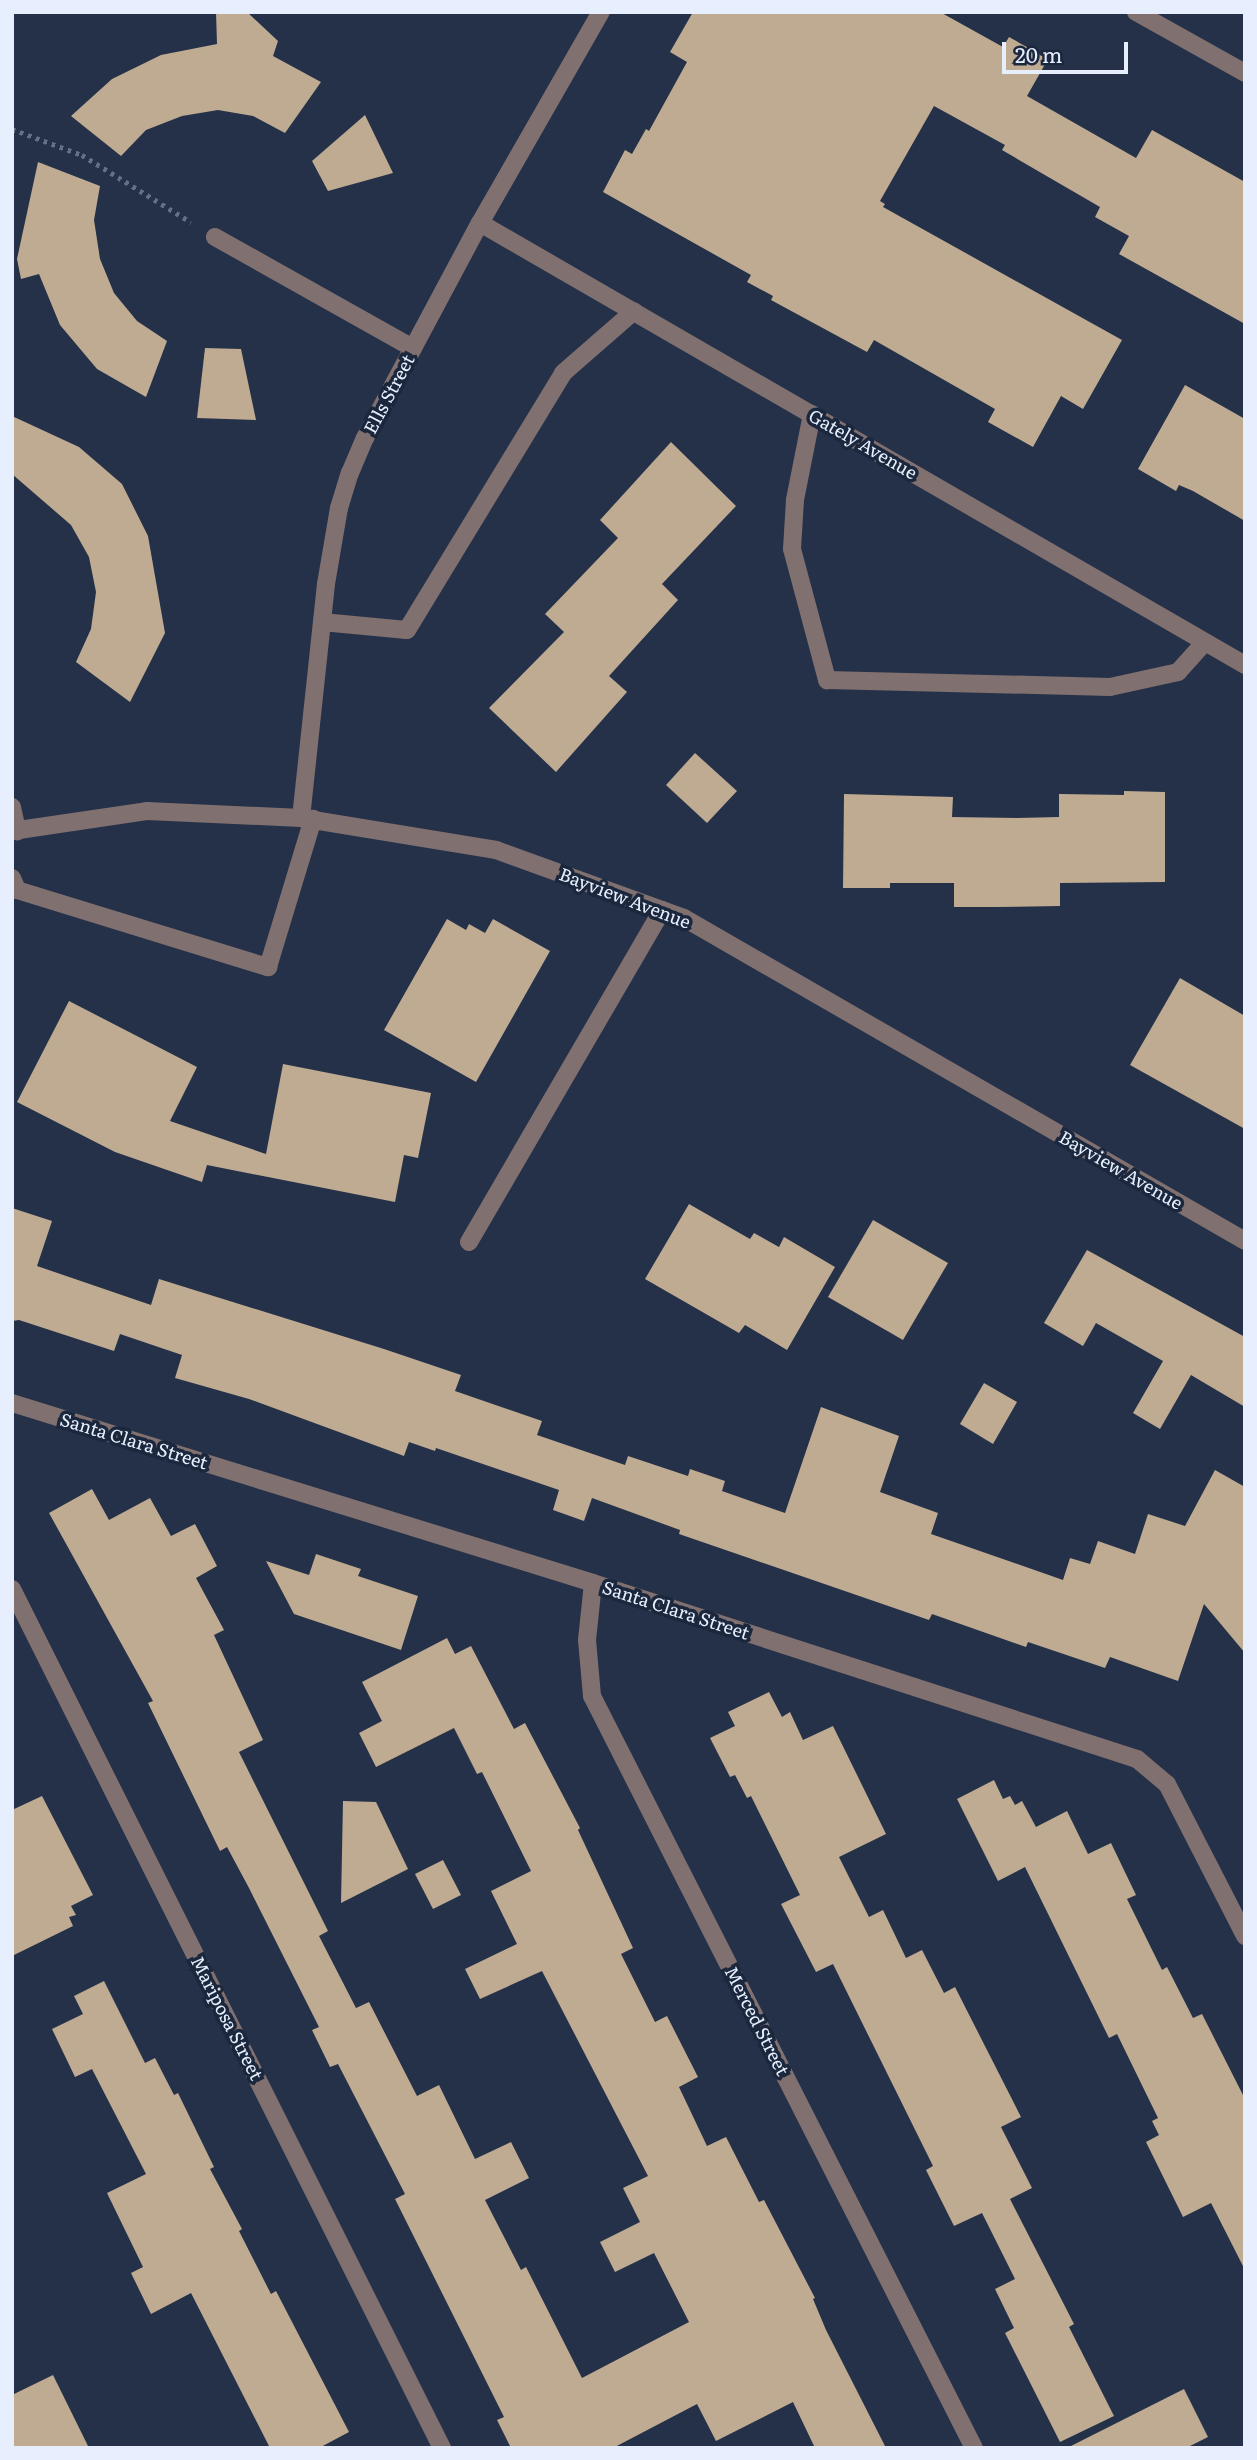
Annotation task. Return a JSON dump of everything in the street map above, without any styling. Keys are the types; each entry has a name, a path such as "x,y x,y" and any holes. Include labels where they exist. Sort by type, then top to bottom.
{"street":[{"name":"Ells Street","path":"12,878 17,890 268,967 307,818 322,622 339,508 350,474 365,438 480,223 601,12"},
{"path":"1136,12 1245,73"},
{"name":"Gately Avenue","path":"480,223 1245,665"},
{"path":"215,237 413,348"},
{"path":"322,622 407,630 563,373 634,312"},
{"path":"812,414 795,500 792,549 827,680 1110,687 1178,672 1205,642"},
{"path":"12,807 15,831"},
{"name":"Bayview Avenue","path":"15,831 148,811 307,818 496,850 684,918 1245,1241"},
{"path":"469,1242 662,910"},
{"name":"Santa Clara Street","path":"12,1403 593,1583 1137,1759 1167,1784 1245,1936"},
{"name":"Merced Street","path":"593,1583 587,1640 592,1696 974,2448"},
{"name":"Mariposa Street","path":"12,1589 442,2448"}],"path":[{"path":"12,129 82,155 215,237"}],"building":[{"path":"216,12 247,12 278,41 273,56 321,82 285,133 253,116 218,110 182,116 146,130 121,156 71,116 112,79 161,55 217,44"},
{"path":"693,12 940,12 1003,47 1009,37 1048,59 1027,96 1136,158 1152,130 1245,182 1245,324 1119,254 1129,236 1095,217 1100,207 1002,150 1005,145 934,106 880,201 885,204 883,207 1122,340 1083,409 1061,396 1033,447 988,422 995,409 874,340 867,352 771,300 773,296 747,282 751,275 603,192 625,150 632,154 646,129 649,131 687,62 670,52"},
{"path":"365,115 393,173 328,191 312,161"},
{"path":"38,162 100,186 94,220 100,259 114,293 137,321 167,341 146,397 97,369 60,325 39,274 21,279 17,259"},
{"path":"205,348 241,349 256,420 197,418"},
{"path":"1185,385 1245,419 1245,521 1193,491 1179,485 1176,491 1138,469"},
{"path":"12,416 79,447 122,484 148,536 165,633 130,702 76,662 91,629 96,592 89,557 71,525 12,474"},
{"path":"671,442 736,506 662,584 678,600 609,676 627,692 556,772 489,708 564,632 545,614 618,538 600,520"},
{"path":"695,753 737,791 707,823 666,785"},
{"path":"1124,791 1165,792 1165,882 1060,883 1060,906 954,907 954,883 890,883 890,888 843,888 844,794 953,797 952,817 1017,818 1059,817 1059,794 1124,795"},
{"path":"447,919 466,930 469,924 485,933 493,919 550,951 476,1082 384,1030"},
{"path":"1180,978 1245,1016 1245,1129 1130,1065"},
{"path":"69,1001 197,1067 170,1121 266,1154 283,1064 431,1093 418,1158 404,1155 395,1202 207,1165 202,1182 115,1152 17,1102"},
{"path":"689,1204 750,1239 754,1233 779,1247 784,1237 835,1267 787,1350 745,1325 739,1333 645,1279"},
{"path":"12,1208 52,1221 37,1266 151,1305 159,1279 384,1349 461,1375 455,1391 542,1421 537,1435 625,1465 628,1456 688,1476 690,1469 725,1481 722,1491 785,1513 821,1407 899,1436 880,1492 938,1513 931,1534 1063,1580 1070,1558 1090,1564 1098,1541 1135,1554 1148,1514 1185,1526 1215,1470 1245,1487 1245,1653 1204,1604 1178,1681 1110,1657 1105,1668 1028,1642 1026,1647 932,1614 929,1620 679,1534 680,1530 592,1498 584,1521 553,1510 559,1490 436,1448 435,1451 409,1442 404,1456 249,1399 175,1378 182,1355 120,1334 114,1351 19,1320 12,1321"},
{"path":"873,1220 948,1263 903,1340 828,1297"},
{"path":"1087,1250 1245,1337 1245,1407 1191,1375 1160,1429 1133,1413 1163,1361 1096,1323 1083,1346 1044,1323"},
{"path":"984,1383 1017,1402 993,1444 960,1424"},
{"path":"92,1489 109,1520 150,1498 171,1536 195,1524 217,1566 196,1578 224,1630 214,1635 263,1740 239,1752 328,1931 319,1936 356,2008 369,2002 417,2096 439,2085 475,2159 511,2142 529,2178 485,2200 521,2270 526,2267 582,2378 689,2322 654,2253 615,2272 600,2242 640,2222 623,2188 648,2176 542,1971 480,1999 465,1969 517,1944 491,1891 531,1871 482,1772 477,1774 454,1728 376,1767 359,1733 382,1721 362,1682 447,1638 455,1654 471,1646 514,1729 525,1723 580,1828 578,1830 633,1948 621,1954 655,2022 667,2016 698,2077 679,2087 707,2146 726,2137 759,2202 764,2200 815,2298 813,2299 826,2330 886,2448 815,2448 793,2402 716,2441 697,2404 613,2448 511,2448 497,2420 504,2417 395,2199 405,2194 338,2064 330,2067 312,2030 319,2027 249,1888 227,1847 220,1851 148,1703 153,1701 49,1513"},
{"path":"316,1554 361,1569 358,1576 418,1596 401,1650 294,1614 266,1561 309,1575"},
{"path":"769,1692 782,1717 790,1712 803,1740 833,1726 886,1834 839,1857 869,1917 883,1910 906,1958 922,1950 944,1993 955,1987 1021,2117 1001,2127 1032,2188 1010,2199 1074,2324 1069,2327 1114,2416 1060,2442 1005,2333 1014,2328 995,2289 1015,2279 982,2213 954,2226 926,2170 933,2166 833,1964 816,1972 781,1904 800,1895 751,1796 747,1798 735,1775 730,1777 710,1738 735,1726 728,1712"},
{"path":"994,1780 1003,1799 1010,1796 1015,1805 1022,1801 1036,1827 1067,1811 1088,1854 1111,1843 1136,1895 1127,1899 1162,1970 1167,1967 1193,2018 1202,2014 1245,2099 1245,2270 1211,2203 1183,2217 1146,2142 1159,2135 1152,2121 1158,2118 1117,2034 1109,2038 1025,1867 998,1881 957,1799"},
{"path":"42,1796 93,1895 71,1906 76,1915 69,1917 73,1926 12,1956 12,1810"},
{"path":"343,1801 376,1802 408,1869 341,1903"},
{"path":"443,1860 461,1895 433,1909 415,1874"},
{"path":"104,1981 145,2063 155,2058 174,2095 178,2093 214,2167 210,2169 242,2229 239,2231 271,2294 276,2291 349,2432 319,2448 270,2448 191,2293 151,2314 131,2273 143,2267 107,2193 146,2174 92,2069 75,2077 52,2029 83,2014 74,1996"},
{"path":"53,2375 89,2448 12,2448 12,2395"},
{"path":"1184,2389 1208,2437 1186,2448 1067,2448"}]}
